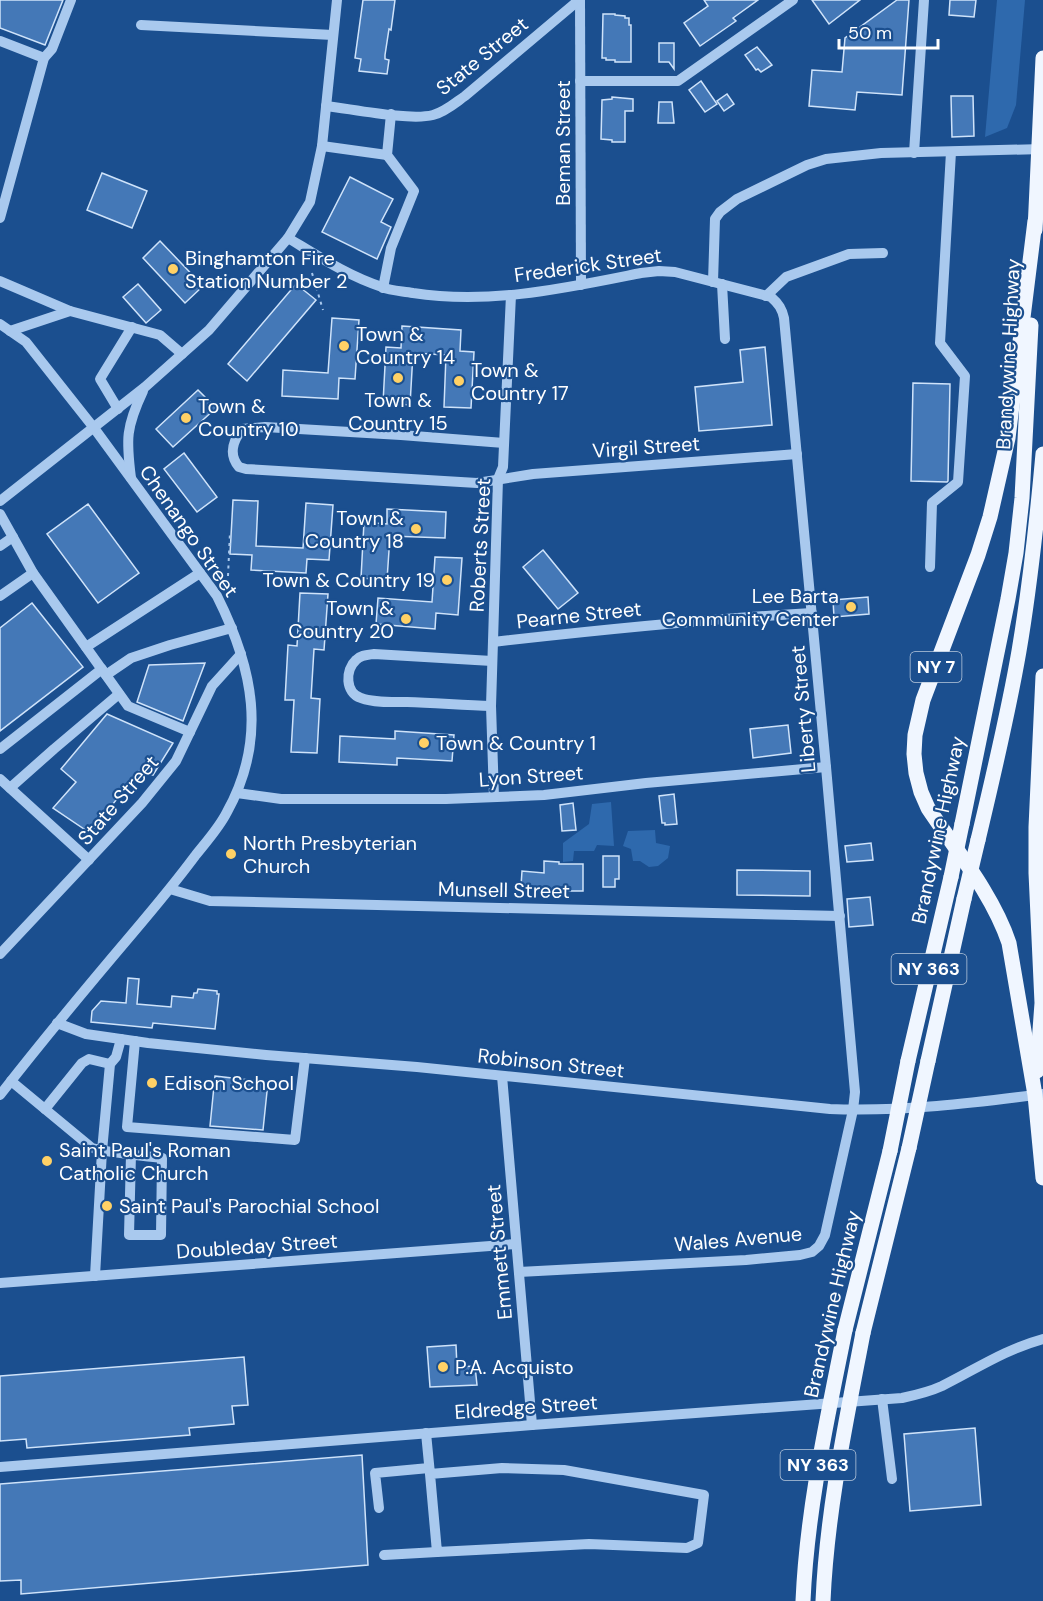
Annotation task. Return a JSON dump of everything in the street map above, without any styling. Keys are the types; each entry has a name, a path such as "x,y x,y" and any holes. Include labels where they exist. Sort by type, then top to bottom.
{"main road":[{"name":"Brandywine Highway","path":"803,1601 811,1511 845,1330 890,1151 908,1061 951,877 1016,553 1027,423 1043,58"},
{"name":"NY 7","path":"1035,221 1008,438 990,517 978,555 923,700 915,735 915,754 916,773 928,808 993,905 1009,943 1039,1094"},
{"name":"Brandywine Highway","path":"823,1601 825,1555 831,1507 863,1333 909,1148 964,898 1002,739 1019,652 1032,568 1043,454"},
{"name":"NY 7","path":"1043,676 1036,873 1043,1003 1039,1094 1043,1178"}],"street":[{"path":"0,218 45,57 52,49 70,0"},
{"path":"0,501 145,387 209,330 288,238 310,202 322,146 337,0"},
{"name":"Beman Street","path":"580,0 581,285"},
{"name":"State Street","path":"326,106 413,116 432,115 445,110 580,0"},
{"path":"580,81 678,81 793,0"},
{"path":"914,153 924,0"},
{"path":"141,25 333,35"},
{"path":"0,41 45,57"},
{"path":"383,288 391,248 414,191 387,155 391,114"},
{"path":"322,146 387,155"},
{"path":"725,339 717,283 715,219 720,212 737,199 807,165 826,159 881,153 1040,149"},
{"path":"930,567 932,504 958,482 965,376 940,344 951,152"},
{"name":"Frederick Street","path":"288,238 334,266 383,288 435,296 478,297 537,293 658,271 675,272 717,283"},
{"path":"717,283 766,296 786,277 849,254 883,253"},
{"path":"0,281 70,311 160,335 182,354"},
{"name":"Roberts Street","path":"494,797 491,706 498,479 503,467 511,295"},
{"name":"Liberty Street","path":"766,296 778,303 784,318 840,916 855,1092 853,1110"},
{"path":"10,331 70,311"},
{"name":"Chenango Street","path":"0,324 26,342 94,428 217,596 232,628 246,668 252,696 249,752 237,793 226,814 170,889 57,1023 0,1095"},
{"path":"118,409 100,379 132,327"},
{"path":"131,481 128,430 145,387"},
{"name":"Virgil Street","path":"504,443 265,427 242,429 234,441 232,457 239,466 246,469 477,483 533,474 797,454"},
{"path":"0,514 33,573 128,706 190,732"},
{"path":"0,546 13,537"},
{"path":"0,596 33,573"},
{"path":"86,647 200,573"},
{"name":"Pearne Street","path":"493,642 595,630 746,617 812,614"},
{"path":"0,749 104,672 132,658 232,628"},
{"name":"State Street","path":"0,954 142,803 176,761 212,686 241,654"},
{"path":"491,706 362,699 351,691 349,674 356,660 362,656 374,654 492,661"},
{"path":"10,788 119,694"},
{"name":"Lyon Street","path":"237,793 281,798 446,799 544,795 646,783 826,767"},
{"path":"0,779 89,860"},
{"name":"Munsell Street","path":"170,889 210,901 840,916"},
{"name":"Robinson Street","path":"57,1023 86,1034 135,1041 830,1109 940,1106 1039,1094"},
{"path":"95,1276 102,1151 110,1064 117,1057 121,1039"},
{"path":"135,1041 127,1126 295,1140 305,1058"},
{"path":"45,1109 82,1063 89,1059 110,1064"},
{"name":"Emmett Street","path":"502,1076 532,1425"},
{"path":"11,1081 92,1148 162,1158 162,1235 129,1235 131,1154"},
{"name":"Wales Avenue","path":"519,1272 746,1260 813,1252 825,1235 853,1110"},
{"name":"Doubleday Street","path":"0,1283 516,1244"},
{"name":"Eldredge Street","path":"0,1467 902,1398 942,1386 1011,1349 1043,1340"},
{"path":"882,1399 892,1479"},
{"path":"426,1433 437,1552"},
{"path":"379,1508 375,1473 502,1468 564,1470 704,1495 698,1543 687,1548 588,1544 384,1555"}],"path":[{"path":"312,273 323,310"},
{"path":"228,576 230,532"}],"shaded area":[{"path":"997,0 1025,0 1016,105 1007,128 985,137"},
{"path":"611,802 614,846 597,845 594,851 574,851 573,861 563,862 563,843 589,824 592,804"},
{"path":"655,830 656,843 670,846 668,858 658,866 649,867 640,861 633,861 631,849 623,846 628,831"}],"building":[{"path":"0,0 63,0 45,45 0,28"},
{"path":"363,0 395,0 385,55 385,59 389,60 387,74 359,71 361,59 355,58"},
{"path":"704,0 758,0 733,18 736,21 700,46 684,23 708,6"},
{"path":"812,0 860,0 829,24"},
{"path":"897,0 909,0 902,95 857,92 855,110 809,106 812,70 842,72 845,38"},
{"path":"950,0 976,0 974,17 949,15"},
{"path":"603,14 615,14 629,18 631,62 615,62 615,60 602,58"},
{"path":"659,43 674,43 674,69 669,62 659,62"},
{"path":"757,47 772,65 761,72 756,70 745,55"},
{"path":"701,81 717,104 705,112 689,90"},
{"path":"727,94 734,104 724,111 717,101"},
{"path":"951,96 973,96 974,136 952,137"},
{"path":"612,97 633,99 633,111 625,111 625,142 601,139 602,100 612,99"},
{"path":"659,102 672,102 674,123 658,123"},
{"path":"102,173 147,191 132,228 87,210"},
{"path":"350,177 393,199 381,222 391,227 377,259 322,232"},
{"path":"160,241 203,286 185,303 143,258"},
{"path":"138,284 161,310 146,323 123,297"},
{"path":"296,284 316,300 247,381 228,364"},
{"path":"332,318 359,320 355,379 339,378 338,399 282,396 283,370 328,373"},
{"path":"402,326 461,330 460,351 474,352 471,408 444,407 446,355 413,353 410,405 383,403 386,347 401,348"},
{"path":"765,347 772,425 699,431 695,387 743,382 740,350"},
{"path":"913,383 950,384 947,482 911,481"},
{"name":"Town & Country 10","path":"198,390 216,408 173,447 156,429"},
{"path":"184,453 217,497 197,512 164,469"},
{"path":"233,500 258,501 256,546 303,548 306,503 333,505 329,560 307,559 306,573 251,570 252,555 230,554"},
{"path":"88,504 139,573 98,603 47,534"},
{"path":"387,509 446,512 445,538 390,536 387,580 361,578 364,522 387,524"},
{"path":"543,550 578,593 558,609 523,567"},
{"path":"435,557 462,558 458,615 436,613 435,629 376,624 378,598 432,602"},
{"path":"300,593 328,594 324,650 314,649 311,698 320,699 317,753 291,752 294,700 285,700 288,645 297,646"},
{"name":"Lee Barta Community Center","path":"868,597 869,614 834,617 833,600"},
{"path":"32,603 83,667 0,731 0,628"},
{"path":"205,663 183,721 137,702 149,665"},
{"path":"107,714 173,743 153,775 139,771 90,833 53,808 76,782 61,769"},
{"path":"788,725 791,753 753,758 750,729"},
{"path":"395,731 454,735 452,761 397,758 397,765 339,762 340,736 395,739"},
{"path":"674,794 677,824 665,825 662,823 659,796"},
{"path":"573,803 576,830 562,831 560,805"},
{"path":"871,843 873,860 847,862 845,846"},
{"path":"603,856 619,856 619,879 615,879 615,887 603,887"},
{"path":"544,861 559,862 559,864 583,864 583,891 545,893 544,888 521,886 522,871 544,873"},
{"path":"737,870 810,871 810,896 737,895"},
{"path":"870,897 873,925 849,927 847,899"},
{"path":"128,978 139,979 137,1004 171,1007 172,996 193,998 198,989 217,991 219,994 215,1029 153,1023 152,1028 91,1022 92,1011 101,1001 126,1003"},
{"path":"215,1076 268,1082 263,1130 210,1126"},
{"name":"P.A. Acquisto","path":"456,1345 457,1367 475,1366 477,1385 430,1387 427,1347"},
{"path":"244,1357 248,1405 232,1406 234,1424 189,1428 190,1435 27,1448 26,1439 0,1441 0,1376"},
{"path":"975,1428 981,1505 910,1511 904,1434"},
{"path":"362,1455 368,1565 21,1594 21,1580 0,1581 0,1484"}],"place":[{"name":"Binghamton Fire Station Number 2","path":"173,269"},
{"name":"Town & Country 14","path":"344,346"},
{"name":"Town & Country 15","path":"398,378"},
{"name":"Town & Country 17","path":"459,381"},
{"name":"Town & Country 10","path":"186,418"},
{"name":"Town & Country 18","path":"416,529"},
{"name":"Town & Country 19","path":"447,580"},
{"name":"Lee Barta Community Center","path":"851,607"},
{"name":"Town & Country 20","path":"406,619"},
{"name":"Town & Country 1","path":"424,743"},
{"name":"North Presbyterian Church","path":"231,854"},
{"name":"Edison School","path":"152,1083"},
{"name":"Saint Paul's Roman Catholic Church","path":"47,1161"},
{"name":"Saint Paul's Parochial School","path":"107,1206"},
{"name":"P.A. Acquisto","path":"443,1367"}]}
